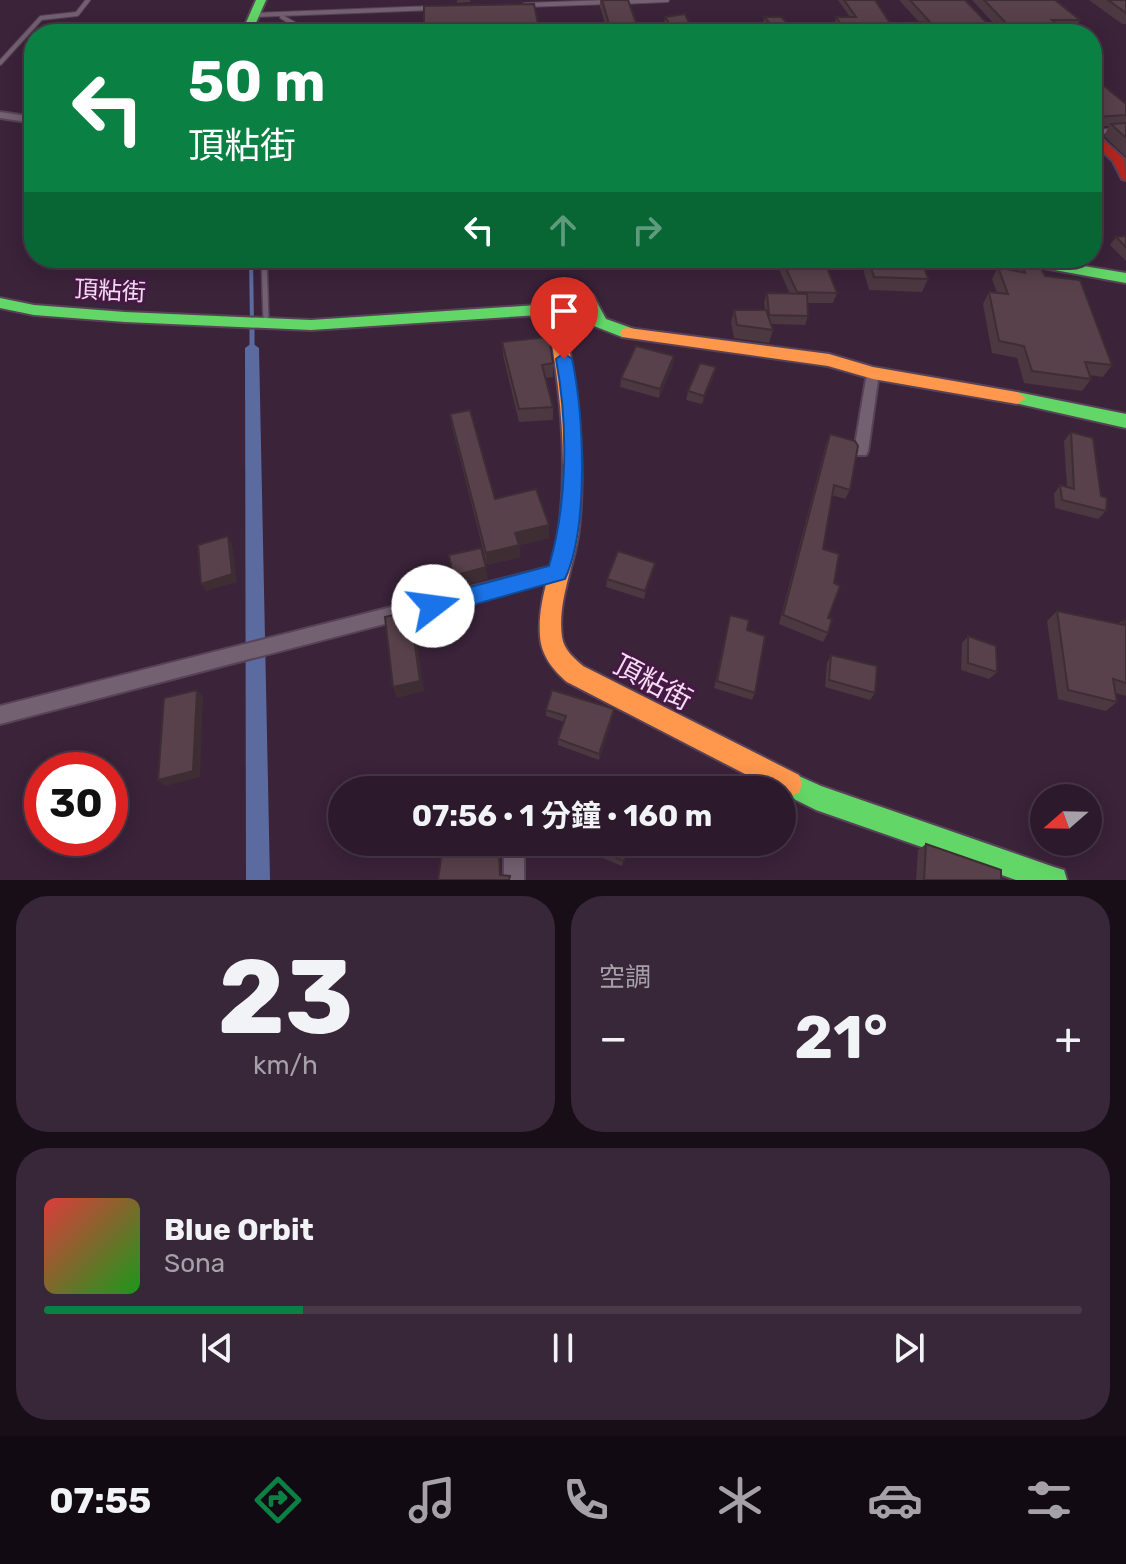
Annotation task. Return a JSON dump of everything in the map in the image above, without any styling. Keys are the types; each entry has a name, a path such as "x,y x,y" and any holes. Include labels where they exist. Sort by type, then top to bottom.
{"street":[{"path":"0,115 24,119"},
{"path":"1102,143 1118,159 1126,176"},
{"path":"1068,268 1126,278"},
{"name":"頂粘街","path":"0,303 34,310 125,317 311,325 554,309 579,298 588,298 600,322 613,329 829,360 873,373 967,387 1126,421"},
{"name":"頂粘街","path":"554,309 569,383 569,532 557,572 551,640 562,665 816,797 1054,880"},
{"path":"861,451 873,373"},
{"path":"0,715 557,572"},
{"path":"514,880 515,856"}],"lane":[{"path":"36,24 41,18 77,14 88,0"},
{"path":"518,5 667,0"},
{"path":"263,10 441,8"},
{"path":"263,10 287,18 294,24"},
{"path":"0,63 24,37"},
{"path":"1102,132 1126,130"},
{"path":"264,268 266,321"}],"building":[{"path":"602,0 628,0 636,24 609,24"},
{"path":"844,0 875,0 891,24 841,24 836,17 856,17"},
{"path":"910,0 965,0 988,24 900,23 930,22"},
{"path":"984,0 1055,0 1080,20 1052,20 1057,24 1004,24"},
{"path":"1108,0 1126,0 1126,13"},
{"path":"534,4 538,24 424,24 424,6"},
{"path":"685,14 690,24 670,24 665,17"},
{"path":"764,17 781,17 788,24 771,24"},
{"path":"1102,84 1126,104 1126,115 1102,117"},
{"path":"1126,123 1126,138 1111,124"},
{"path":"1126,236 1126,247 1116,237"},
{"path":"786,268 827,268 837,293 797,292"},
{"path":"871,268 924,268 928,279 874,277"},
{"path":"998,268 1025,273 1023,268 1041,268 1045,276 1080,280 1112,365 1085,362 1091,379 1032,371 1024,346 999,341 989,292 1008,294"},
{"path":"767,293 807,294 808,316 769,315"},
{"path":"734,310 766,310 773,330 737,325"},
{"path":"549,337 553,363 542,365 553,407 519,409 502,342"},
{"path":"636,346 674,356 660,389 621,378"},
{"path":"700,363 716,367 704,396 688,391"},
{"path":"470,410 495,499 536,489 549,525 515,533 519,545 486,553 450,414"},
{"path":"1071,432 1093,438 1101,496 1107,498 1106,511 1062,500 1060,485 1074,489"},
{"path":"830,434 855,441 858,446 850,490 834,485 823,549 839,554 834,583 840,586 828,618 832,619 828,633 783,615"},
{"path":"228,536 232,574 201,584 198,545"},
{"path":"481,548 486,567 453,576 449,555"},
{"path":"618,551 655,563 645,591 607,579"},
{"path":"410,611 420,681 393,687 385,617"},
{"path":"1057,611 1124,625 1123,620 1126,621 1126,683 1113,679 1117,702 1068,690"},
{"path":"730,615 749,620 747,630 765,636 755,693 717,681"},
{"path":"968,636 996,646 997,672 968,663"},
{"path":"831,655 877,666 875,693 829,680"},
{"path":"197,690 193,771 158,780 164,698"},
{"path":"552,690 614,709 599,754 558,739 566,716 546,710"},
{"path":"926,844 1001,870 1001,880 924,880"},
{"path":"441,856 499,856 500,875 510,876 509,880 438,880"}],"waterway":[{"path":"246,24 256,0"},
{"path":"251,268 252,325"},
{"path":"252,325 252,348"},
{"path":"252,348 258,880"}],"traffic: fast":[{"path":"250,24 261,0"},
{"path":"1068,268 1126,278"},
{"path":"0,303 34,310 125,317 311,325 554,309 588,298 600,322 628,333"},
{"path":"1017,398 1126,421"},
{"path":"796,787 816,797 1054,880"}],"traffic: slow":[{"path":"554,309 564,364 572,447 569,530 551,611 554,650 575,674 774,776"},
{"path":"628,333 829,360 873,373 1017,398"}],"traffic: jam":[{"path":"1102,144 1118,159 1126,176"}],"route":[{"path":"433,606 557,572 569,532 571,478 569,383 564,359"}]}
